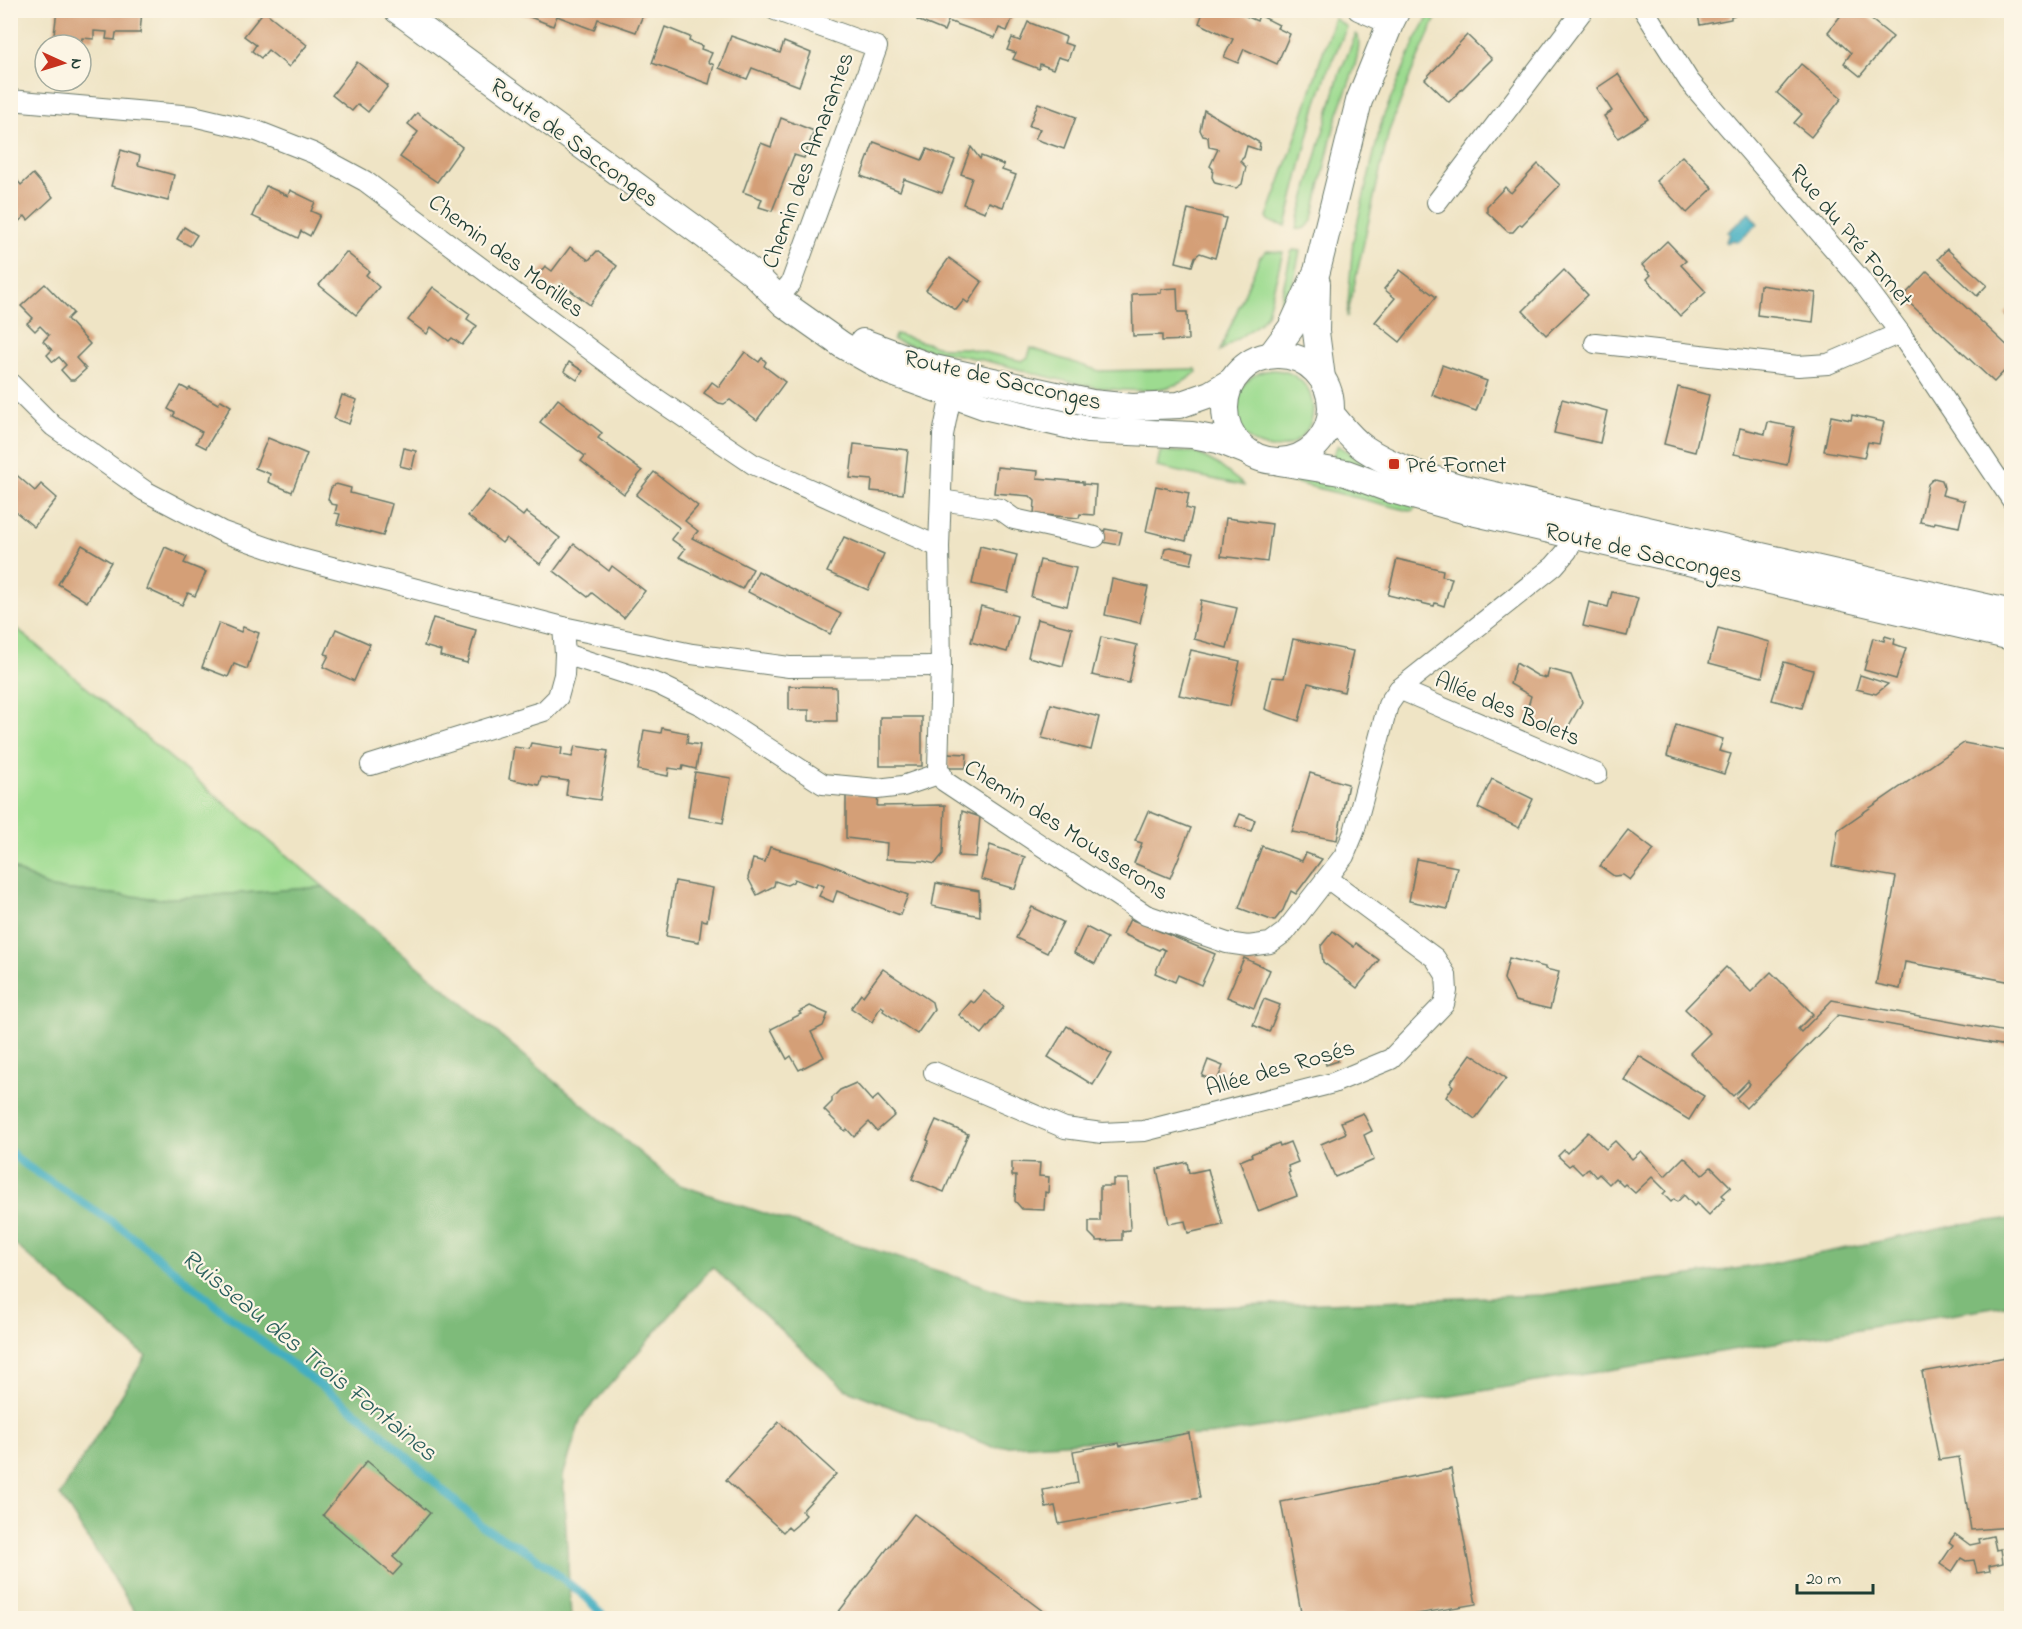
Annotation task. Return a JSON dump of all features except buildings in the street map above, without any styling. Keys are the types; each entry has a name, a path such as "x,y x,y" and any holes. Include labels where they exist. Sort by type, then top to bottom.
{"street":[{"name":"Route de Sacconges","path":"397,10 754,274 784,290 862,342 934,368 1092,403 1132,407 1179,405 1210,394 1232,381"},
{"name":"Chemin des Amarantes","path":"775,10 877,48 791,283 784,290"},
{"path":"1271,355 1291,328 1317,271 1359,101 1394,17 1358,10"},
{"path":"1437,202 1583,10"},
{"name":"Rue du Pré Fornet","path":"1644,10 1689,81 1860,279 1900,333 2012,500"},
{"name":"Chemin des Morilles","path":"10,100 193,116 257,131 313,153 365,181 648,393 753,464 939,547"},
{"path":"1317,271 1316,332 1322,378 1329,395 1331,414 1325,432 1314,448 1298,458 1279,462 1262,459 1246,451 1233,437 1225,419 1225,399 1232,381 1248,363 1271,355 1290,356 1308,364 1322,378"},
{"name":"Route de Sacconges","path":"754,274 784,304 842,345 890,372 951,395 984,406 1088,430 1192,435 1218,440 1246,451"},
{"path":"1595,343 1798,366 1828,364 1900,333"},
{"path":"934,368 951,395 989,380"},
{"path":"10,383 53,426 136,485 223,532 297,558 563,627 692,654 789,667 941,666"},
{"name":"Chemin des Mousserons","path":"951,395 943,435 939,547 941,666 938,768 944,781 1146,915 1227,943 1248,946 1270,943 1286,932 1344,856 1354,832 1388,705 1399,689 1554,566 1567,551 1575,535"},
{"name":"Route de Sacconges","path":"1331,414 1362,447 1394,464 1449,484 2012,613"},
{"name":"Route de Sacconges","path":"1279,462 1346,473 1392,490 1453,507 2012,637"},
{"path":"941,500 1000,509 1014,519 1095,537"},
{"path":"371,765 544,711 558,697 564,675 563,627"},
{"path":"565,654 658,684 703,706 823,784 885,788 903,786 941,773"},
{"name":"Allée des Bolets","path":"1399,689 1596,774"},
{"name":"Allée des Rosés","path":"934,1072 1065,1128 1101,1133 1144,1131 1333,1083 1391,1059 1444,1004 1447,991 1446,975 1435,958 1327,878"}],"green space":[{"path":"1432,11 1439,11 1389,131 1347,317 1353,241 1382,120 1415,41"},
{"path":"1334,18 1347,27 1316,105 1286,226 1270,221 1267,217 1293,146"},
{"path":"1356,34 1359,44 1358,54 1336,120 1313,218 1307,227 1296,229 1339,75"},
{"path":"1293,250 1300,251 1290,298 1283,312 1278,312 1291,253"},
{"path":"1267,251 1283,252 1267,314 1260,323 1220,351 1260,257"},
{"path":"896,334 943,348 966,348 1022,361 1028,357 1031,348 1099,371 1196,369 1197,372 1181,383 1156,389 1132,391 1107,389 1055,379 983,360 915,347 893,340"},
{"path":"1274,370 1289,373 1302,381 1310,394 1313,409 1310,424 1302,437 1289,445 1274,448 1259,445 1246,437 1238,424 1235,409 1238,394 1246,381 1259,373"},
{"path":"1338,445 1359,459 1417,484 1330,460"},
{"path":"1160,452 1195,452 1217,464 1245,486 1157,467"},
{"path":"1320,478 1416,506 1410,511 1280,479"},
{"path":"10,623 324,887 161,899 50,888 11,867"},
{"path":"10,867 50,888 161,899 324,887 677,1184 1022,1299 1161,1309 1543,1295 1764,1265 1968,1223 2011,1219 2011,1304 1220,1434 993,1447 845,1389 712,1267 581,1418 563,1476 571,1618 139,1618 60,1495 146,1356 11,1241"}],"water":[{"path":"1749,213 1758,224 1738,242 1733,240 1727,243 1730,235 1728,232"}],"waterway":[{"name":"Ruisseau des Trois Fontaines","path":"10,1151 21,1162 126,1231 245,1329 368,1421 483,1527 529,1552 587,1598 605,1618"}],"place":[{"name":"Pré Fornet","path":"1394,464"}]}
